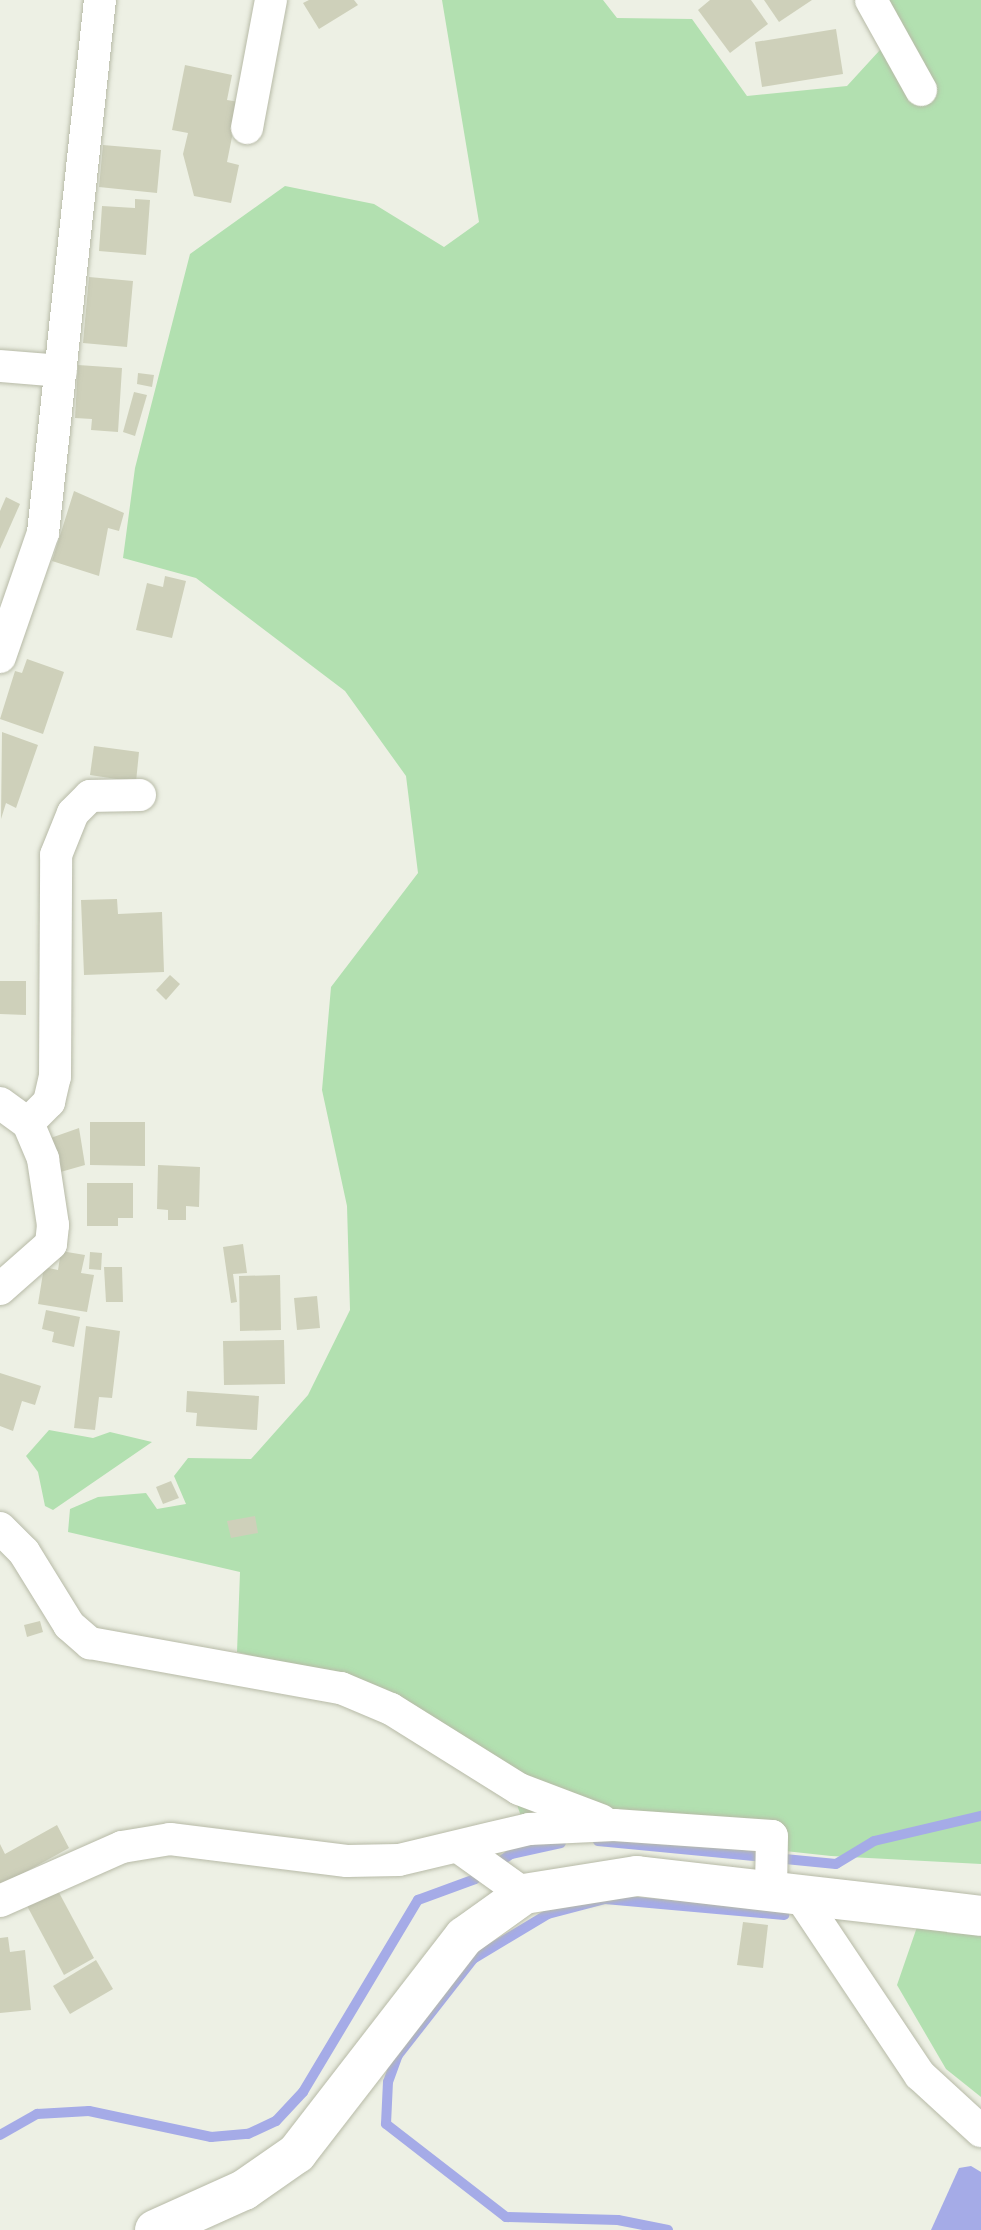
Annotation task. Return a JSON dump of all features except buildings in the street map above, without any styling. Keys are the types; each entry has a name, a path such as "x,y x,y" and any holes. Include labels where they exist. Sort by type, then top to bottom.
{"street":[{"path":"0,657 44,533 100,0"},
{"path":"246,128 271,0"},
{"path":"871,0 921,90"},
{"path":"0,366 61,371"},
{"path":"28,1123 49,1102 56,1077 56,855 74,813 90,796 140,796"},
{"path":"0,1103 28,1123 43,1158 50,1244 0,1289"},
{"path":"0,1528 24,1552 69,1626 90,1643 341,1688 391,1709 519,1789 614,1826"},
{"path":"155,2230 244,2190 297,2153 464,1937 491,1869 529,1829 614,1826 772,1836 778,1874 920,2076 981,2131"},
{"path":"0,1901 122,1847 170,1838 347,1861 399,1860 637,1876 778,1874 981,1916"}],"green space":[{"path":"442,0 603,0 617,18 692,19 747,96 847,86 901,27 887,0 981,0 981,1864 831,1856 523,1822 505,1770 367,1684 237,1652 240,1572 68,1532 70,1509 98,1497 146,1493 157,1509 186,1504 174,1476 188,1458 251,1459 308,1395 350,1310 347,1206 322,1090 331,987 418,873 406,776 345,691 196,578 123,558 135,468 190,254 285,186 374,204 444,247 479,222"},
{"path":"49,1430 93,1438 110,1432 152,1442 53,1510 45,1506 38,1472 26,1456"},
{"path":"917,1927 981,1929 981,2097 946,2069 897,1985"}],"water":[{"path":"971,2166 981,2172 981,2230 931,2230 959,2168"}],"waterway":[{"path":"598,1841 836,1864 874,1841 981,1816"},
{"path":"0,2135 37,2114 89,2111 211,2137 248,2134 276,2121 303,2092 418,1900 475,1879 511,1854 561,1843"},
{"path":"668,2230 618,2220 506,2217 386,2124 388,2082 398,2055 473,1959 548,1914 605,1899 784,1915"}]}
